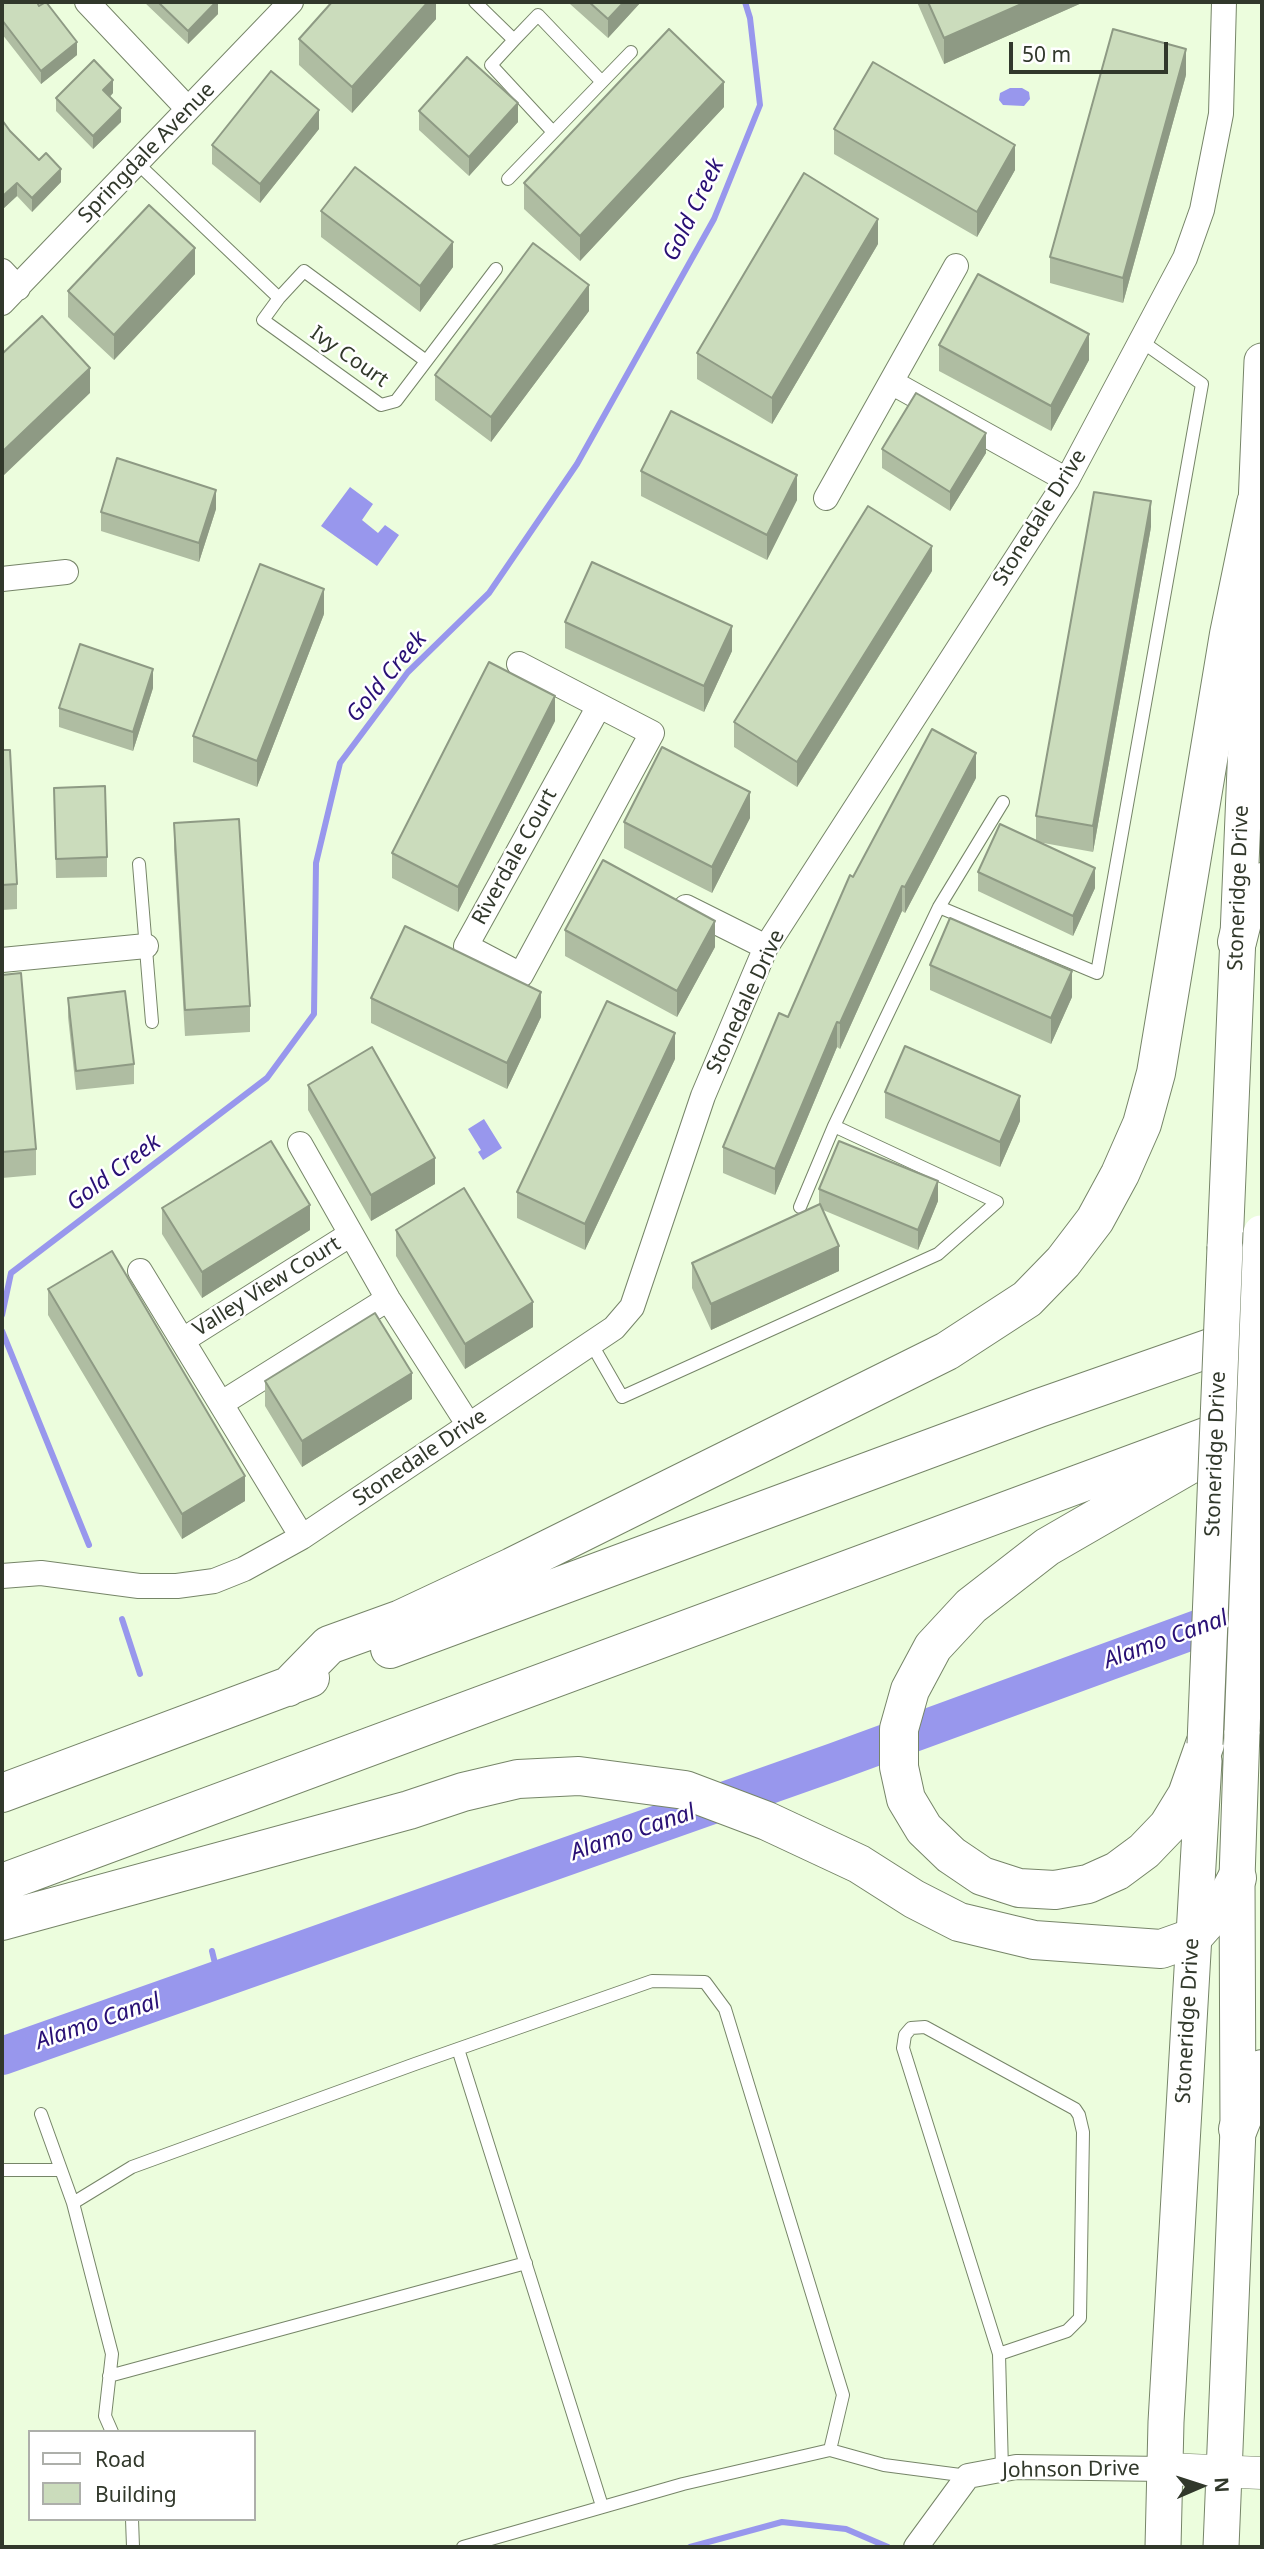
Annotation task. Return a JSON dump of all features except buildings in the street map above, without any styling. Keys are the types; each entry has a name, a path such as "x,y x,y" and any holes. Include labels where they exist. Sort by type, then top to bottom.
{"highway":[{"path":"288,1687 328,1645 401,1619 512,1567 947,1351 1027,1298 1063,1262 1095,1220 1120,1174 1142,1124 1156,1073 1228,634 1256,503"},
{"path":"1237,942 1247,902 1262,882"},
{"path":"2,1793 1039,1408 1246,1336 1262,1305"},
{"path":"1205,1744 1187,1795 1168,1826 1144,1851 1117,1871 1088,1884 1055,1890 1019,1888 982,1876 951,1855 924,1829 906,1799 899,1767 899,1729 909,1690 933,1647 971,1606 1047,1547 1148,1491 1262,1418"},
{"path":"2,1883 1262,1418"},
{"path":"2,1921 518,1779 579,1776 685,1790 767,1821 859,1864 915,1899 959,1922 1034,1940 1161,1949 1192,1937 1225,1901 1237,1878"},
{"path":"1238,2129 1262,2068"}],"main road":[{"name":"Stoneridge Drive","path":"1163,2547 1192,1937 1205,1744 1262,361"},
{"name":"Stoneridge Drive","path":"1220,2547 1238,2129 1237,1878 1262,1227"}],"street":[{"path":"87,2 188,109"},
{"name":"Springdale Avenue","path":"7,287 137,163 290,2"},
{"name":"Stonedale Drive","path":"2,1576 41,1573 139,1586 177,1586 214,1581 244,1569 302,1537 614,1328 632,1307 703,1096 766,947 1067,480 1185,258 1202,210 1221,114 1224,2"},
{"path":"826,498 956,266"},
{"path":"891,382 1067,480"},
{"path":"2,579 66,572"},
{"name":"Riverdale Court","path":"519,664 652,733 521,975 466,946 599,706"},
{"path":"585,856 609,868"},
{"path":"670,898 766,947"},
{"path":"2,960 146,946"},
{"name":"Valley View Court","path":"300,1144 388,1299 468,1424"},
{"name":"Valley View Court","path":"183,1340 351,1234"},
{"name":"Valley View Court","path":"140,1271 302,1537"},
{"path":"222,1403 388,1299"},
{"name":"Johnson Drive","path":"968,2476 1002,2470 1165,2469 1262,2473"},
{"path":"916,2547 968,2476"}],"lane":[{"path":"475,2 514,40"},
{"path":"553,132 491,65 538,15 602,82"},
{"path":"508,179 631,51"},
{"path":"137,163 279,299"},
{"name":"Ivy Court","path":"426,361 304,271 263,320 381,405 396,401 496,269"},
{"path":"939,907 1097,973 1202,384 1141,341"},
{"path":"800,1207 834,1125 939,907 1003,802"},
{"path":"139,864 152,1022"},
{"path":"591,1343 622,1397 938,1254 997,1202 834,1125"},
{"path":"73,2203 132,2167 652,1981 705,1982 725,2009 844,2395 830,2450"},
{"path":"999,2354 1068,2331 1080,2318 1083,2132 1080,2115 1074,2109 925,2027 911,2028 905,2035 903,2048 999,2354 1002,2470"},
{"path":"458,2049 602,2506"},
{"path":"41,2113 73,2203 112,2354 105,2416 111,2430"},
{"path":"2,2171 61,2170"},
{"path":"109,2376 526,2263"},
{"path":"463,2547 602,2506 830,2450 884,2465 968,2476"},
{"path":"132,2521 133,2547"}],"shaded area":[{"path":"1010,88 1022,88 1029,92 1030,99 1024,106 1003,105 999,100 1000,93"},
{"path":"350,487 373,504 362,520 378,533 385,525 399,535 377,566 321,526"},
{"path":"484,1119 502,1148 483,1160 478,1152 481,1150 468,1129"}],"waterway":[{"name":"Gold Creek","path":"2,1315 11,1273 267,1078 314,1014 316,863 340,763 408,672 489,593 577,464 714,219 760,105 750,18 745,2"},
{"name":"Gold Creek","path":"2,1331 89,1545"},
{"name":"Alamo Canal","path":"2,2056 834,1762 1241,1613"},
{"name":"Gold Creek","path":"122,1619 140,1674"},
{"name":"Gold Creek","path":"212,1951 219,1980"},
{"path":"690,2547 782,2522 846,2529 888,2547"}]}
